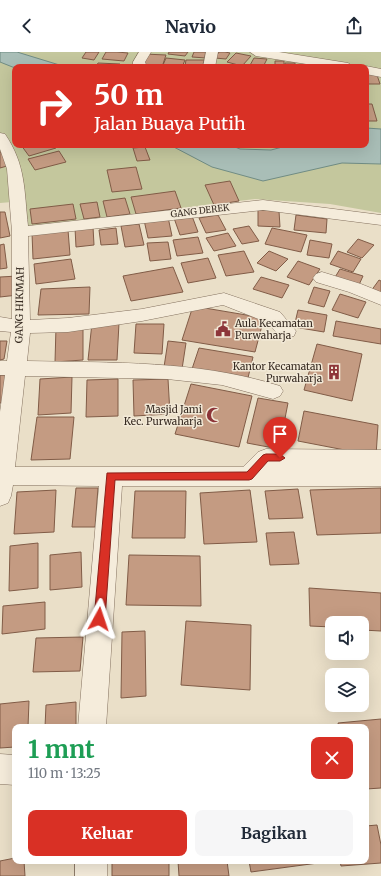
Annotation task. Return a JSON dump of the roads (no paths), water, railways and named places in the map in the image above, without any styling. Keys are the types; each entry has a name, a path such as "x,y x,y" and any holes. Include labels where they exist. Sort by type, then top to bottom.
{"street":[{"path":"139,64 144,52"},
{"path":"210,64 212,52"},
{"path":"256,52 314,64"},
{"path":"369,71 381,73"},
{"name":"GANG HIKMAH","path":"0,137 10,153 14,169 8,205 20,232 21,327 8,368 1,483"},
{"name":"GANG DEREK","path":"20,232 263,205 381,220"},
{"path":"322,278 355,288 381,299"},
{"path":"0,324 21,327 68,325 109,320 224,299 273,318 287,331"},
{"path":"8,368 167,372 222,378 273,391"},
{"path":"249,476 266,458 381,459"},
{"path":"92,724 110,476"},
{"path":"1,483 110,476 381,477"},
{"path":"0,769 12,770"},
{"path":"92,864 92,876"}],"water":[{"path":"0,52 17,52 56,64 12,64 12,67 0,62"},
{"path":"369,128 381,129 381,164 342,163 263,181 212,167 176,148 238,148 271,150 279,148 369,148"}],"place":[{"name":"Aula Kecamatan Purwaharja","path":"223,329"},
{"name":"Kantor Kecamatan Purwaharja","path":"334,372"},
{"name":"Masjid Jami Kec. Purwaharja","path":"214,415"}]}
